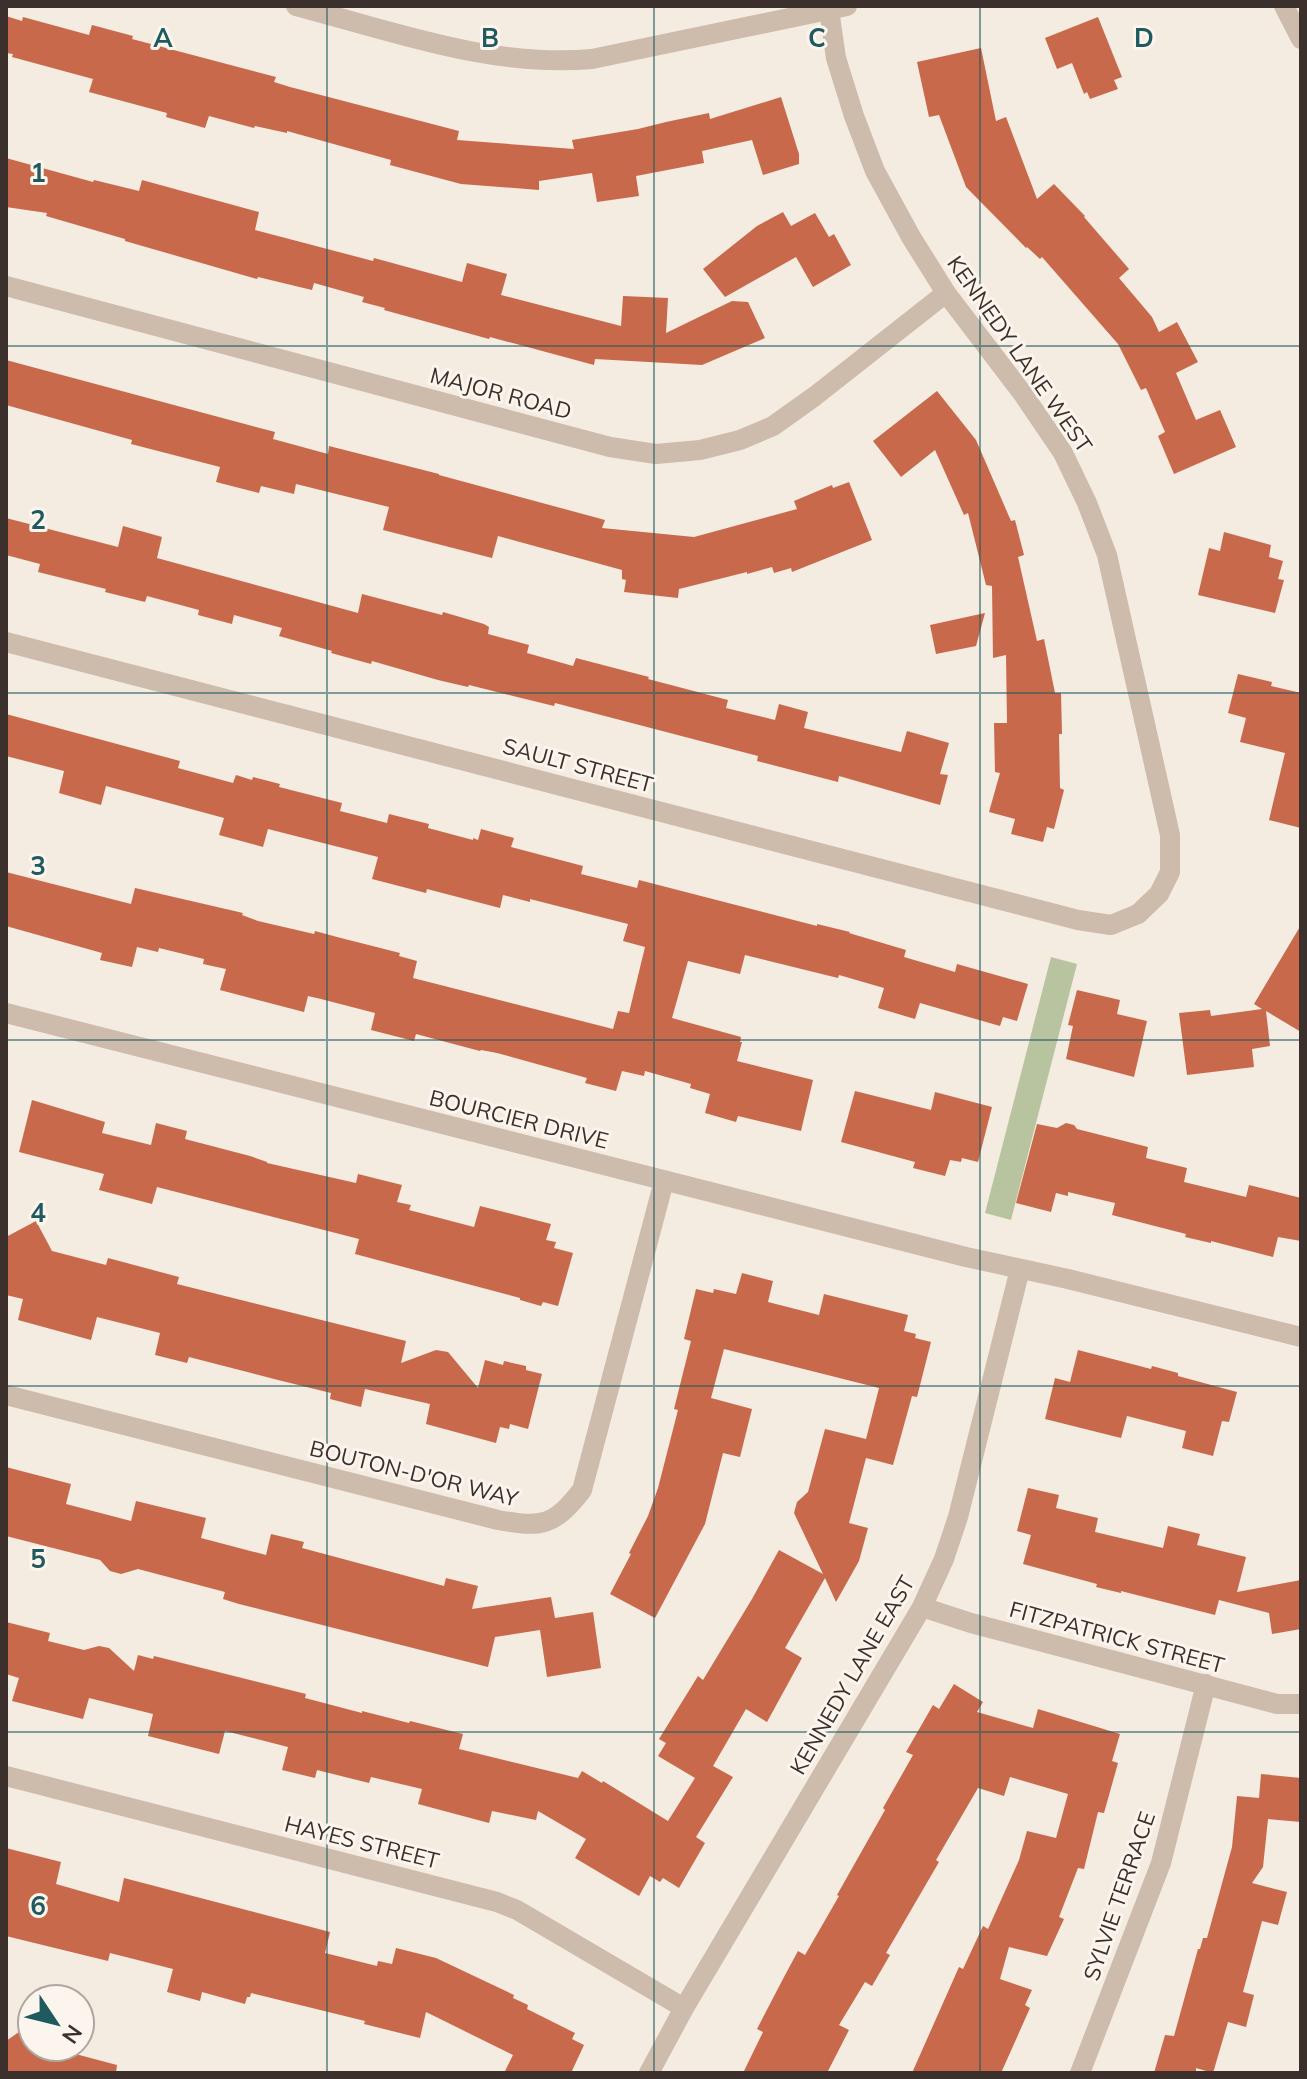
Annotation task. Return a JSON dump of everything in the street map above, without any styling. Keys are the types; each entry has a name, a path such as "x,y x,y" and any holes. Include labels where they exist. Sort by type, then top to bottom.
{"street":[{"path":"296,6 499,57 559,62 592,59 838,8"},
{"path":"1284,6 1301,39"},
{"name":"KENNEDY LANE WEST","path":"838,8 836,58 875,171 946,293 1023,394 1063,453 1107,555 1170,835 1170,872 1159,894 1138,914"},
{"name":"MAJOR ROAD","path":"6,286 610,447 656,454 700,450 740,440 773,426 946,293"},
{"name":"SAULT STREET","path":"6,642 1078,920 1111,925 1138,914"},
{"name":"BOURCIER DRIVE","path":"6,1013 966,1257 1301,1337"},
{"name":"BOUTON-D'OR WAY","path":"6,1395 498,1520 542,1525 567,1509 582,1490 664,1181"},
{"name":"KENNEDY LANE EAST","path":"649,2073 684,2008 922,1607 944,1559 958,1517 1020,1269"},
{"name":"FITZPATRICK STREET","path":"922,1607 971,1623 1277,1704 1301,1704"},
{"name":"SYLVIE TERRACE","path":"1080,2073 1161,1863 1206,1684"},
{"name":"HAYES STREET","path":"6,1776 497,1902 517,1910 684,2008"}],"green space":[{"path":"1051,957 1077,964 1011,1220 985,1213"}],"building":[{"path":"6,16 22,21 23,17 89,35 92,25 133,36 132,39 276,77 274,82 290,87 459,131 457,140 574,149 572,140 709,113 710,119 781,97 799,154 799,164 763,175 752,140 702,151 704,163 636,176 639,196 597,202 592,173 539,181 539,190 461,184 390,165 391,160 287,131 254,128 209,116 205,128 166,117 167,113 89,92 93,79 6,53"},
{"path":"1098,17 1122,77 1114,80 1118,89 1090,99 1087,92 1084,94 1072,63 1057,69 1045,38"},
{"path":"981,48 996,121 1006,117 1037,199 1054,184 1129,269 1119,278 1152,317 1159,332 1177,322 1198,362 1176,373 1196,420 1220,410 1236,447 1174,474 1158,436 1165,432 1146,388 1141,390 1118,344 1042,257 1040,259 1026,248 966,187 939,115 929,117 917,62"},
{"path":"6,158 139,191 142,180 259,212 255,230 462,282 467,263 507,274 501,295 621,326 623,296 668,298 666,333 732,301 748,302 765,338 702,365 595,359 594,365 384,310 362,302 364,297 314,283 312,290 257,279 125,241 46,216 47,213 6,207"},
{"path":"783,212 791,226 815,213 829,237 834,234 851,265 813,287 796,257 725,297 703,269 757,226"},
{"path":"6,360 275,432 273,439 328,454 329,446 605,520 602,528 694,537 797,509 794,501 832,485 833,488 849,482 872,540 792,572 791,568 774,573 772,567 679,589 678,598 624,592 626,580 622,579 622,570 498,536 492,558 383,530 389,507 296,484 294,494 261,486 259,493 216,482 220,467 131,444 132,440 6,405"},
{"path":"937,391 976,440 1011,521 1015,520 1024,555 1018,557 1037,641 1044,639 1055,693 1061,693 1060,788 1064,790 1054,829 1047,827 1043,842 1011,834 1015,819 989,812 1000,773 995,772 994,723 1007,723 1006,655 993,658 992,586 986,585 968,513 964,515 935,450 901,477 873,441"},
{"path":"6,518 118,547 123,526 162,537 157,558 358,613 362,594 442,615 443,612 484,624 489,627 488,634 529,645 527,653 573,666 576,658 649,677 728,700 726,708 775,720 779,704 808,712 804,728 901,752 907,731 949,743 940,774 948,775 940,805 839,776 838,782 757,761 758,756 555,703 554,706 468,687 372,661 371,664 279,636 282,628 234,615 232,624 198,615 199,610 147,596 145,602 38,572 40,564 6,555"},
{"path":"1224,532 1271,545 1269,557 1283,561 1278,579 1284,580 1275,613 1198,595 1209,548 1220,551"},
{"path":"985,613 976,646 936,654 930,625"},
{"path":"1238,674 1301,693 1301,828 1269,820 1285,753 1240,742 1246,718 1228,713"},
{"path":"6,714 180,761 178,768 233,783 236,775 280,784 279,787 342,803 340,811 387,823 389,814 473,840 478,840 481,829 514,838 511,847 583,866 581,874 637,888 639,880 850,932 906,950 904,957 955,972 957,964 1028,984 1017,1021 1003,1017 1000,1026 920,1003 915,1019 878,1008 884,988 745,955 740,974 688,961 672,1018 741,1037 737,1061 813,1080 801,1131 738,1116 736,1122 705,1113 710,1094 690,1088 691,1084 645,1071 644,1076 622,1071 616,1091 585,1083 587,1078 497,1053 416,1034 414,1041 371,1030 375,1013 321,999 308,996 304,1012 220,990 226,969 203,964 204,959 159,948 158,952 137,947 132,967 100,960 102,953 6,926 6,872 131,904 135,888 243,913 258,921 314,934 315,931 400,953 399,956 417,961 413,978 613,1029 618,1011 629,1013 645,947 623,941 628,924 530,899 530,902 503,895 500,908 427,889 426,893 372,879 378,857 268,829 263,847 219,835 224,818 106,786 101,805 59,793 64,771 6,756"},
{"path":"1301,925 1301,1032 1266,1011 1270,1046 1252,1049 1254,1067 1187,1075 1179,1013 1210,1010 1211,1016 1262,1009 1254,1004"},
{"path":"1077,990 1120,1000 1117,1014 1147,1021 1134,1077 1066,1059 1073,1026 1068,1025"},
{"path":"855,1091 931,1110 935,1092 992,1107 978,1162 962,1158 961,1162 950,1160 945,1176 913,1168 915,1162 841,1142"},
{"path":"32,1100 105,1122 102,1133 151,1145 156,1123 187,1131 185,1139 267,1163 356,1183 358,1174 402,1185 397,1202 411,1205 409,1210 474,1227 480,1206 551,1224 546,1240 556,1242 554,1248 573,1253 558,1306 543,1302 541,1306 355,1254 359,1239 157,1187 152,1204 99,1190 104,1174 19,1152"},
{"path":"1066,1123 1077,1129 1148,1147 1146,1158 1187,1168 1184,1182 1246,1197 1249,1185 1301,1198 1301,1241 1278,1237 1273,1257 1185,1237 1186,1234 1112,1215 1115,1203 1068,1192 1068,1196 1056,1193 1051,1212 1016,1203 1037,1124 1057,1128"},
{"path":"36,1221 52,1251 106,1265 108,1258 179,1277 177,1284 406,1341 401,1363 436,1350 448,1352 478,1388 485,1360 526,1366 526,1370 542,1374 528,1429 510,1424 509,1429 500,1427 496,1443 426,1424 430,1404 365,1389 361,1407 330,1399 331,1393 189,1357 187,1363 155,1355 160,1333 97,1317 91,1340 18,1320 23,1299 6,1295 6,1237"},
{"path":"742,1273 773,1281 768,1302 819,1315 824,1294 908,1315 904,1331 931,1342 917,1397 912,1396 893,1465 866,1458 849,1523 868,1528 859,1561 836,1602 825,1578 785,1648 802,1658 767,1722 746,1709 713,1766 733,1777 696,1837 705,1843 679,1888 663,1878 660,1882 650,1876 639,1896 575,1858 586,1839 538,1811 536,1820 492,1811 489,1823 418,1804 422,1789 371,1777 369,1783 317,1770 315,1778 282,1770 288,1747 225,1731 219,1754 148,1736 153,1714 89,1698 83,1719 12,1701 19,1678 6,1674 6,1622 50,1633 48,1641 84,1650 99,1646 109,1648 134,1671 138,1655 153,1659 154,1656 306,1694 305,1698 362,1713 463,1734 459,1749 578,1778 582,1771 668,1821 695,1778 658,1756 666,1743 659,1739 698,1676 703,1680 779,1550 823,1574 794,1513 797,1502 808,1492 825,1429 866,1439 879,1388 724,1349 711,1398 752,1409 740,1457 723,1453 705,1524 655,1618 610,1594 631,1554 658,1488 678,1410 674,1409 691,1341 684,1339 696,1289 736,1294"},
{"path":"1078,1350 1151,1369 1152,1366 1237,1392 1229,1422 1222,1421 1213,1456 1182,1448 1186,1431 1127,1416 1121,1438 1045,1419 1055,1378 1070,1382"},
{"path":"6,1467 71,1484 66,1504 131,1521 136,1501 206,1518 201,1538 266,1555 271,1534 304,1542 302,1548 444,1586 446,1578 478,1586 472,1609 551,1597 555,1618 593,1612 601,1668 547,1677 540,1630 495,1637 488,1667 239,1604 223,1599 225,1592 138,1569 121,1574 110,1571 100,1560 6,1536"},
{"path":"1028,1488 1059,1495 1056,1508 1098,1518 1095,1532 1163,1548 1168,1526 1200,1534 1197,1545 1246,1557 1237,1592 1301,1580 1301,1629 1272,1634 1269,1613 1219,1600 1215,1615 1096,1587 1097,1584 1023,1564 1031,1535 1017,1531"},
{"path":"954,1684 983,1702 977,1712 1033,1728 1038,1709 1120,1734 1112,1761 1118,1763 1104,1813 1098,1812 1084,1869 1078,1868 1059,1917 1064,1919 1047,1956 1009,1947 1000,1979 1032,1990 1025,2005 1030,2008 1001,2073 912,2073 959,1967 963,1969 983,1926 988,1929 1019,1860 1027,1831 1056,1838 1068,1794 1010,1777 1004,1796 978,1788 886,1953 890,1955 872,1986 865,1982 839,2025 849,2030 827,2073 743,2073 763,2032 757,2029 798,1951 805,1955 913,1755 906,1752 933,1705 939,1709"},
{"path":"1261,1774 1301,1778 1301,1822 1268,1819 1263,1867 1252,1883 1287,1892 1278,1925 1262,1921 1243,1992 1254,1995 1246,2027 1228,2022 1213,2073 1196,2068 1196,2073 1154,2073 1165,2035 1174,2036 1198,1949 1203,1938 1207,1938 1232,1847 1237,1796 1259,1798"},
{"path":"6,1848 61,1862 56,1884 119,1902 124,1878 330,1932 325,1953 377,1966 378,1961 392,1964 396,1948 436,1958 514,1995 513,1998 528,2005 527,2009 575,2033 572,2039 584,2045 571,2073 504,2073 513,2055 426,2012 420,2038 251,1993 245,2004 202,1992 200,2001 167,1992 173,1969 110,1953 108,1961 6,1936"},
{"path":"16,2034 16,2063 96,2063 96,2059 117,2065 116,2073 6,2073 6,2041"}]}
